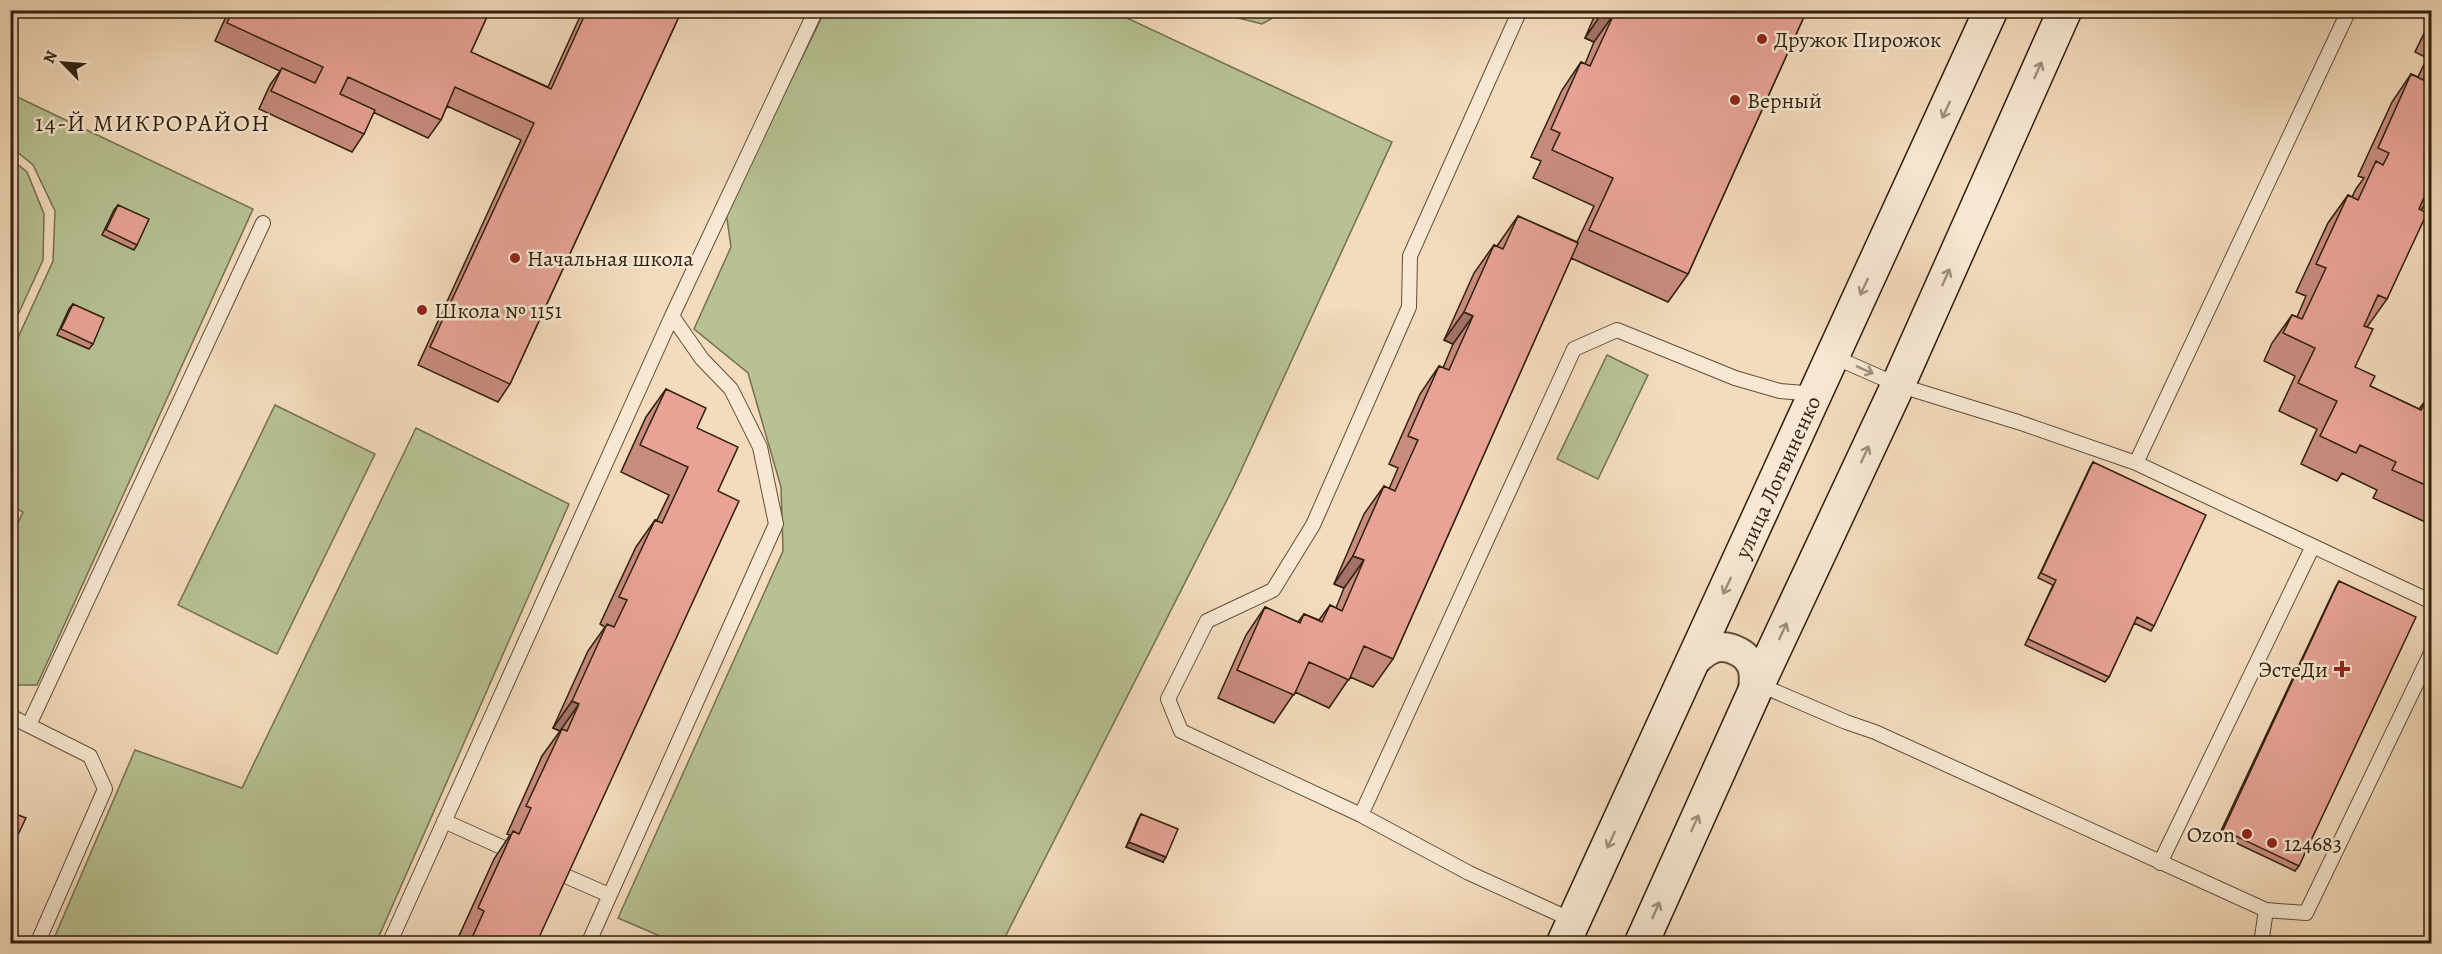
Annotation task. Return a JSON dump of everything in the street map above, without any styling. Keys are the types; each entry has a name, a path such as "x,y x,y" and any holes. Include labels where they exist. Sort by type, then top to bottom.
{"main road":[{"path":"1641,944 1898,385 2065,10"},
{"name":"улица Логвиненко","path":"1569,932 1815,394 1983,13"}],"street":[{"path":"1690,667 1702,653 1714,647 1731,648 1747,657 1753,669 1755,692"}],"lane":[{"path":"389,944 672,316 816,10"},
{"path":"1520,10 1410,256 1409,307 1313,525 1273,590 1207,621 1168,699 1181,731 1361,815 1468,873 1569,932"},
{"path":"2136,463 2349,10"},
{"path":"29,725 263,223"},
{"path":"588,944 776,524 760,447 731,389 702,359 672,316"},
{"path":"1361,815 1574,349 1617,330 1735,378 1780,391 1815,394"},
{"path":"1832,356 1898,385 2136,463 2432,602"},
{"path":"2160,863 2313,546"},
{"path":"1755,692 1875,732 2266,910 2306,913 2432,651"},
{"path":"10,717 90,756 105,789 37,944"},
{"path":"444,820 506,849"},
{"path":"561,874 609,895"},
{"path":"2261,944 2266,910"}],"green space":[{"path":"1285,10 1262,24 1210,11"},
{"path":"825,11 1112,11 1392,142 1233,488 1002,943 676,943 618,918 783,551 781,487 748,373 694,329 731,247 726,212"},
{"path":"11,94 253,209 37,685 11,685 10,634 18,618 11,614 11,538 23,512 11,506 11,353 53,261 55,211 33,165 11,147"},
{"path":"11,159 27,172 44,214 43,260 11,330"},
{"path":"1607,355 1648,375 1598,479 1557,459"},
{"path":"275,405 375,454 277,654 178,605"},
{"path":"416,428 569,504 376,943 52,943 135,750 242,788"}],"building":[{"name":"Начальная школа","path":"233,10 490,10 471,52 551,89 587,10 682,10 510,384 430,347 534,123 455,87 441,120 348,77 340,94 375,110 364,134 271,91 282,68 315,83 323,67 227,23"},
{"path":"1605,10 1807,10 1688,274 1589,230 1613,178 1552,150 1560,133 1551,129 1581,62 1590,66 1614,14"},
{"path":"2432,62 2432,188 2429,186 2419,209 2427,213 2387,299 2378,295 2364,326 2373,329 2355,367 2375,376 2370,386 2421,410 2426,400 2432,403 2432,488 2392,470 2396,462 2360,445 2356,453 2320,436 2337,401 2298,383 2315,348 2283,333 2292,315 2302,319 2326,268 2316,264 2348,195 2358,200 2376,161 2383,165 2389,153 2378,148 2411,74 2423,80"},
{"path":"118,205 149,219 137,245 106,230"},
{"path":"1518,216 1578,243 1393,659 1364,646 1349,680 1309,662 1294,695 1237,670 1265,607 1300,623 1304,614 1322,622 1330,605 1342,611 1364,560 1353,556 1384,486 1395,491 1418,440 1408,436 1439,366 1449,370 1473,316 1464,312 1494,245 1503,249"},
{"path":"73,304 104,318 93,344 61,329"},
{"path":"666,389 706,408 697,428 738,447 718,491 739,501 536,944 461,944 464,937 471,940 484,911 478,908 513,831 519,834 531,808 526,806 562,729 567,731 579,704 572,701 607,624 614,627 627,600 619,597 655,520 662,523 688,467 640,445"},
{"path":"2093,462 2206,515 2154,626 2137,617 2109,677 2028,639 2056,580 2041,573"},
{"path":"2339,581 2416,617 2299,866 2223,830"},
{"path":"10,812 26,818 10,851"},
{"path":"1141,814 1178,829 1166,857 1129,842"}],"place":[{"name":"Дружок Пирожок","path":"1762,39"},
{"name":"Верный","path":"1735,100"},
{"name":"Начальная школа","path":"515,258"},
{"name":"Школа № 1151","path":"422,310"},
{"name":"ЭстеДи","path":"2342,669"},
{"name":"Ozon","path":"2247,834"},
{"name":"124683","path":"2272,843"}],"district":[{"name":"14-Й МИКРОРАЙОН","path":"153,123"}]}
